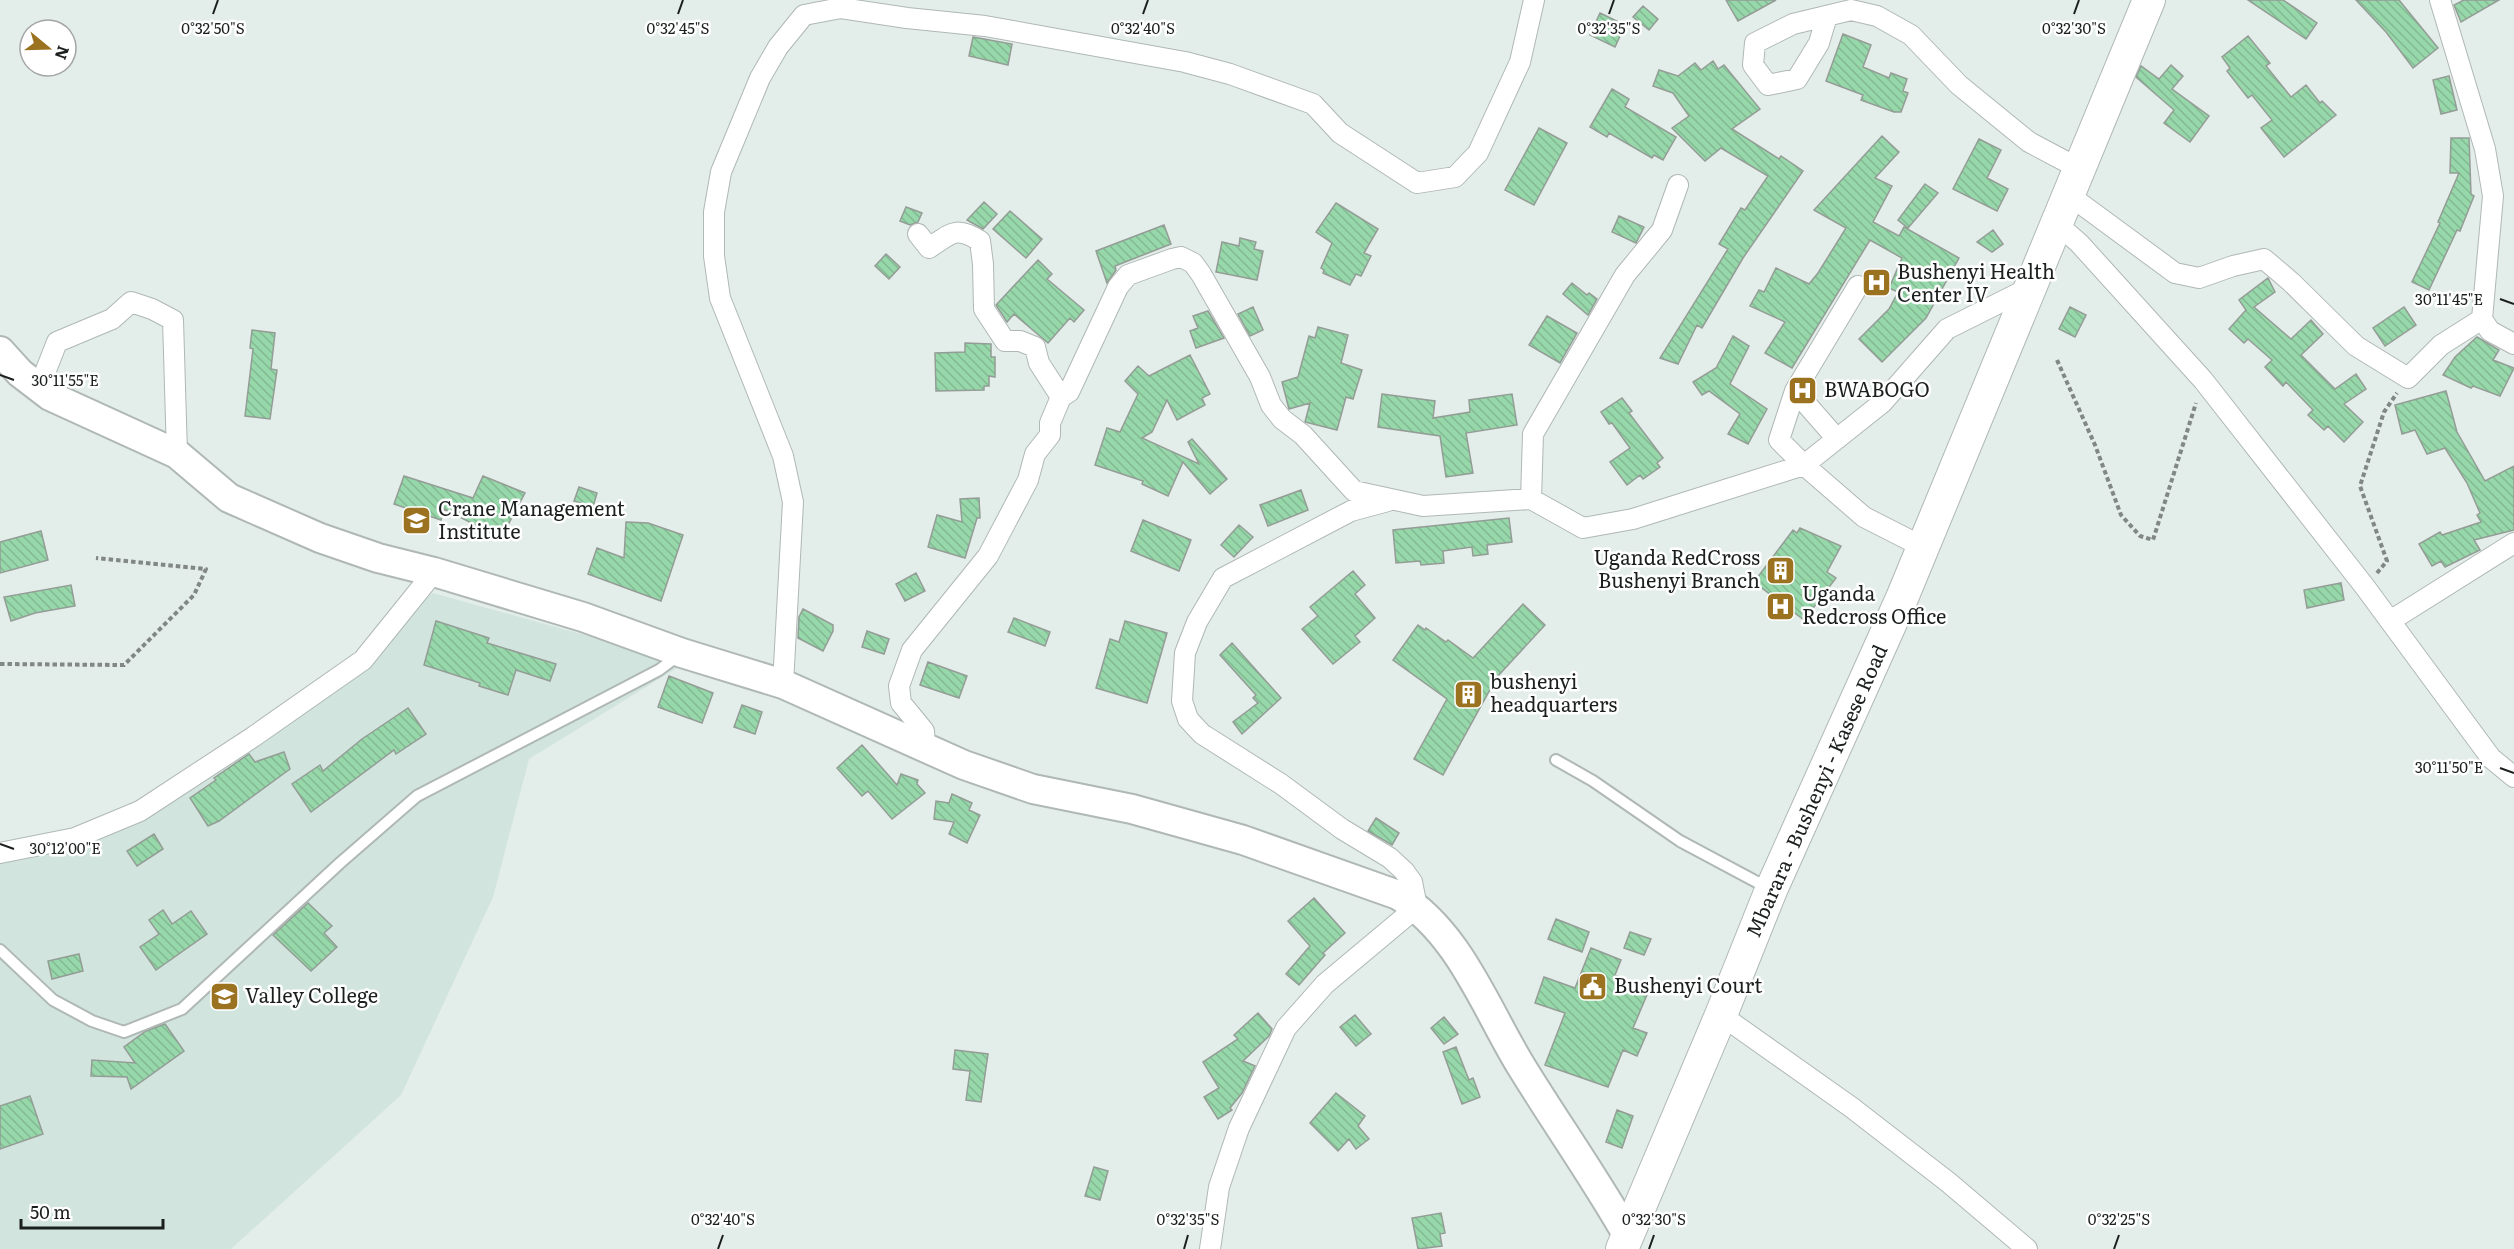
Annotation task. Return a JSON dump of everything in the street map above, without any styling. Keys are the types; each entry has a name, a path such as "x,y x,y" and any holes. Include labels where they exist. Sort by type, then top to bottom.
{"main road":[{"name":"Mbarara - Bushenyi - Kasese Road","path":"1625,1243 1771,890 1923,547 2149,0"},
{"path":"0,351 39,388 72,407 177,454 229,498 320,538 378,558 434,572 583,617 682,653 783,684 964,765 1034,789 1132,809 1243,840 1379,886 1418,907 1444,938 1476,985 1521,1065 1605,1195 1625,1243"}],"street":[{"path":"783,684 793,502 783,456 720,298 714,256 714,212 720,172 760,78 778,47 804,15 841,8 985,26 1185,62 1230,74 1313,104 1340,133 1417,183 1455,177 1478,153 1520,62 1534,0"},
{"path":"2440,0 2485,149 2493,196 2482,320 2490,331 2514,344"},
{"path":"1827,16 1851,10 1876,16 1911,35 1959,85 2029,142 2175,273 2199,278 2233,266 2265,259 2356,346 2408,378 2441,345 2482,320"},
{"path":"1531,499 1533,434 1625,275 1662,230 1678,185"},
{"path":"2057,224 2079,243 2203,380 2365,587 2491,758 2514,777"},
{"path":"918,234 929,248 952,233 966,232 980,241 984,309 1005,341 1020,341 1035,347 1039,363 1061,397"},
{"path":"925,748 924,731 901,703 899,686 912,650 988,556 1028,480 1035,453 1050,435 1050,423 1061,397 1069,392 1124,279 1138,271 1181,257 1192,263 1201,274 1260,377 1271,405 1282,419 1303,435 1354,492 1423,506 1531,499 1583,528 1633,519 1804,465 1882,403 1947,328 2029,288"},
{"path":"1858,286 1796,391 1779,440 1864,517 1923,547"},
{"path":"39,388 57,342 112,319 131,302 152,309 172,320 177,454"},
{"path":"1796,391 1837,439"},
{"path":"1209,1249 1219,1187 1236,1137 1286,1028 1325,984 1418,907 1412,882 1390,858 1342,830 1281,784 1202,734 1188,718 1182,701 1185,653 1197,622 1223,578 1351,511 1394,500"},
{"path":"2390,621 2514,543"},
{"path":"0,853 75,838 140,811 253,737 363,660 434,572"},
{"path":"1721,1015 1851,1107 1948,1182 2028,1249"}],"lane":[{"path":"0,950 53,1000 92,1021 124,1032 182,1010 417,796 659,669 682,653"},
{"path":"1556,760 1593,781 1680,841 1771,890"}],"path":[{"path":"2057,360 2096,445 2121,515 2140,536 2153,540 2203,380"},
{"path":"2365,587 2387,561 2360,486 2384,411 2408,378"},
{"path":"0,664 124,665 194,595 206,569 96,558"}],"shaded area":[{"name":"Valley College","path":"433,593 685,663 529,759 493,897 401,1095 231,1249 0,1249 0,860 51,853 179,784 306,695"}],"building":[{"path":"1726,0 1776,0 1738,21"},
{"path":"2248,0 2283,0 2317,23 2306,39"},
{"path":"2356,0 2399,0 2438,48 2413,68 2386,32"},
{"path":"2464,0 2499,0 2461,22 2454,5"},
{"path":"1643,6 1658,19 1649,30 1633,17"},
{"path":"1600,13 1625,25 1615,47 1590,35"},
{"path":"1843,34 1871,45 1863,67 1889,78 1891,73 1907,79 1903,91 1908,93 1901,112 1894,112 1861,100 1863,95 1826,81"},
{"path":"2248,36 2270,63 2266,66 2291,97 2306,85 2320,103 2322,101 2336,115 2284,157 2261,128 2272,120 2252,95 2248,98 2227,71 2230,68 2222,57"},
{"path":"973,37 1012,44 1008,65 969,56"},
{"path":"1713,61 1718,69 1724,65 1760,109 1732,129 1779,159 1781,156 1803,171 1743,258 1702,328 1697,325 1678,364 1660,358 1728,249 1719,244 1741,208 1745,210 1768,176 1721,148 1705,161 1672,128 1689,116 1673,93 1653,86 1659,70 1678,76 1695,63 1701,70"},
{"path":"2171,65 2183,76 2172,89 2209,116 2190,142 2164,123 2174,110 2136,77 2141,66 2159,79"},
{"path":"2449,76 2457,110 2441,114 2433,80"},
{"path":"1612,89 1629,99 1625,107 1676,137 1663,160 1654,155 1652,158 1609,133 1607,137 1590,127"},
{"path":"1539,128 1567,143 1534,205 1505,190"},
{"path":"1882,136 1899,152 1875,178 1892,186 1873,222 1899,236 1904,227 1959,258 1926,318 1882,362 1859,339 1889,309 1898,292 1889,288 1902,258 1870,240 1792,368 1765,353 1785,322 1750,306 1759,290 1764,292 1776,268 1809,284 1818,273 1846,228 1814,210"},
{"path":"2451,138 2469,138 2471,194 2474,196 2460,231 2457,230 2429,290 2412,282 2440,223 2438,222 2459,173 2450,173"},
{"path":"1979,139 2001,150 1987,178 2008,189 1997,211 1953,189"},
{"path":"1925,184 1938,193 1908,228 1898,220"},
{"path":"984,202 997,214 983,229 967,220"},
{"path":"1336,203 1378,229 1364,253 1371,256 1361,276 1356,274 1350,285 1323,273 1324,270 1321,268 1332,243 1316,232"},
{"path":"906,207 922,213 918,222 910,225 900,221"},
{"path":"1010,211 1042,239 1026,258 993,229"},
{"path":"1619,216 1644,227 1636,243 1612,232"},
{"path":"1164,225 1171,244 1115,266 1116,270 1107,283 1096,251"},
{"path":"1993,230 2003,244 1992,252 1977,242"},
{"path":"1240,238 1256,242 1254,249 1263,251 1257,280 1216,272 1222,242 1239,246"},
{"path":"886,254 900,267 889,279 875,266"},
{"path":"1038,260 1052,274 1047,279 1084,310 1074,322 1070,318 1048,343 1014,314 1007,322 996,305"},
{"path":"2268,278 2275,292 2254,307 2291,339 2311,320 2323,334 2301,355 2335,389 2356,374 2366,389 2344,404 2363,422 2344,442 2328,426 2324,430 2308,415 2313,410 2286,382 2283,386 2265,367 2272,360 2248,339 2244,343 2229,329 2246,310 2239,300"},
{"path":"1572,283 1587,295 1589,293 1597,299 1588,315 1563,294"},
{"path":"1253,307 1263,330 1250,336 1238,314"},
{"path":"2070,307 2086,315 2075,337 2059,329"},
{"path":"2404,307 2416,325 2385,346 2373,328"},
{"path":"1208,311 1224,338 1196,348 1190,331 1198,328 1193,316"},
{"path":"1547,316 1577,333 1560,363 1529,345"},
{"path":"1318,327 1348,335 1341,363 1362,370 1353,399 1346,397 1337,430 1305,422 1310,403 1289,409 1282,382 1298,377 1309,336 1315,338"},
{"path":"252,330 275,333 271,369 277,370 270,419 245,416 253,349 250,348"},
{"path":"1733,336 1749,346 1730,384 1767,409 1748,444 1728,434 1740,414 1709,391 1702,395 1693,382 1716,368"},
{"path":"2477,337 2499,350 2493,360 2514,368 2500,396 2473,386 2471,388 2443,375 2455,357"},
{"path":"965,343 991,344 991,357 995,357 995,377 989,376 989,386 984,386 984,390 936,391 935,353 965,352"},
{"path":"1190,355 1210,394 1202,398 1205,405 1177,420 1167,400 1152,432 1142,438 1199,464 1188,442 1192,439 1227,479 1210,494 1183,462 1168,496 1142,484 1143,481 1095,465 1107,428 1120,432 1138,394 1125,381 1138,366 1149,376"},
{"path":"2446,391 2457,432 2485,481 2514,466 2514,530 2474,540 2480,550 2445,567 2441,561 2432,566 2419,544 2440,532 2442,535 2481,522 2477,515 2480,513 2467,483 2445,448 2427,454 2415,430 2402,434 2395,405"},
{"path":"1382,394 1435,401 1433,418 1470,412 1469,400 1512,394 1517,425 1466,433 1473,473 1446,477 1440,436 1378,427"},
{"path":"1622,398 1632,411 1629,413 1663,458 1657,463 1660,467 1643,479 1640,475 1627,485 1610,462 1630,448 1601,412"},
{"path":"404,476 473,498 483,476 525,493 501,538 444,509 441,520 394,504"},
{"path":"579,487 597,493 593,507 574,501"},
{"path":"1301,490 1308,510 1268,526 1260,505"},
{"path":"979,498 980,518 977,518 965,558 928,547 937,515 962,522 960,499"},
{"path":"1509,518 1512,542 1487,545 1488,554 1473,556 1472,547 1443,551 1444,563 1421,565 1420,561 1396,563 1393,530"},
{"path":"1143,520 1191,540 1179,571 1131,551"},
{"path":"626,522 648,523 683,535 661,601 588,574 597,548 624,558"},
{"path":"1239,525 1253,537 1234,557 1221,545"},
{"name":"Uganda RedCross Bushenyi Branch","path":"1800,528 1841,546 1827,572 1836,578 1804,620 1754,582 1793,530 1797,533"},
{"path":"41,531 48,560 0,573 0,542"},
{"path":"1353,571 1365,585 1355,594 1375,618 1355,636 1360,642 1333,664 1302,629 1318,616 1310,607"},
{"path":"916,573 925,591 905,601 896,584"},
{"path":"2341,583 2344,600 2307,608 2304,590"},
{"path":"71,585 75,606 35,613 11,621 4,597"},
{"name":"bushenyi headquarters","path":"1523,604 1545,625 1497,677 1443,775 1414,759 1447,699 1393,660 1418,625 1446,642 1448,640 1473,658"},
{"path":"803,609 833,625 833,631 823,651 798,638 799,617"},
{"path":"1014,618 1050,632 1045,646 1008,632"},
{"path":"436,621 489,638 487,643 556,664 550,681 516,670 508,695 479,686 480,683 424,665"},
{"path":"1125,621 1167,633 1147,703 1096,688 1110,639 1119,642"},
{"path":"867,631 889,639 884,654 862,647"},
{"path":"1232,643 1281,698 1242,734 1233,722 1258,703 1253,698 1256,695 1220,655"},
{"path":"928,662 967,676 959,698 920,685"},
{"path":"669,676 713,693 702,723 658,707"},
{"path":"742,705 762,712 755,734 734,727"},
{"path":"408,708 426,734 396,754 394,750 311,812 292,784 320,765 323,771 362,739"},
{"path":"862,745 897,785 901,774 918,780 917,784 925,793 892,819 868,791 862,796 837,768"},
{"path":"284,752 290,769 219,821 208,826 190,798 249,754 255,762"},
{"path":"952,794 972,803 969,810 980,815 967,843 949,834 954,822 934,819 936,801 949,803"},
{"path":"1376,818 1399,833 1392,845 1368,831"},
{"path":"154,834 163,849 137,866 127,851"},
{"path":"1314,898 1345,933 1323,953 1325,955 1299,985 1286,974 1310,946 1288,921"},
{"path":"308,903 332,926 324,933 337,947 311,971 273,935"},
{"path":"163,910 172,924 191,911 207,934 156,970 140,947 159,934 149,920"},
{"path":"1556,919 1589,932 1582,952 1548,939"},
{"path":"1630,932 1651,939 1644,955 1624,948"},
{"path":"1591,948 1621,960 1615,975 1649,990 1633,1028 1647,1033 1637,1056 1623,1050 1608,1087 1545,1065 1565,1013 1535,1003 1544,977 1575,988"},
{"path":"79,954 83,971 52,979 48,961"},
{"path":"1258,1013 1272,1029 1269,1036 1243,1061 1255,1066 1242,1093 1230,1108 1232,1110 1218,1119 1204,1097 1219,1088 1203,1062 1238,1039 1234,1035"},
{"path":"1355,1015 1371,1034 1356,1046 1340,1027"},
{"path":"1444,1017 1458,1034 1444,1044 1431,1028"},
{"path":"165,1024 184,1051 131,1089 127,1077 91,1076 92,1060 135,1063 124,1047 146,1031"},
{"path":"1456,1047 1469,1080 1473,1078 1480,1097 1462,1104 1443,1052"},
{"path":"955,1050 988,1054 981,1102 966,1100 970,1071 953,1069"},
{"path":"1336,1093 1365,1116 1358,1126 1369,1139 1356,1149 1349,1139 1338,1151 1310,1123"},
{"path":"30,1096 43,1134 0,1149 0,1106"},
{"path":"1617,1110 1633,1116 1622,1148 1606,1142"},
{"path":"1094,1167 1108,1171 1100,1200 1085,1196"},
{"path":"1441,1213 1445,1233 1440,1234 1442,1246 1418,1249 1412,1218"}],"place":[{"name":"Bushenyi Health Center IV","path":"1876,283"},
{"name":"BWABOGO","path":"1803,390"},
{"name":"Crane Management Institute","path":"417,521"},
{"name":"Uganda RedCross Bushenyi Branch","path":"1781,570"},
{"name":"Uganda Redcross Office","path":"1781,606"},
{"name":"bushenyi headquarters","path":"1469,694"},
{"name":"Bushenyi Court","path":"1593,986"},
{"name":"Valley College","path":"224,996"}]}
